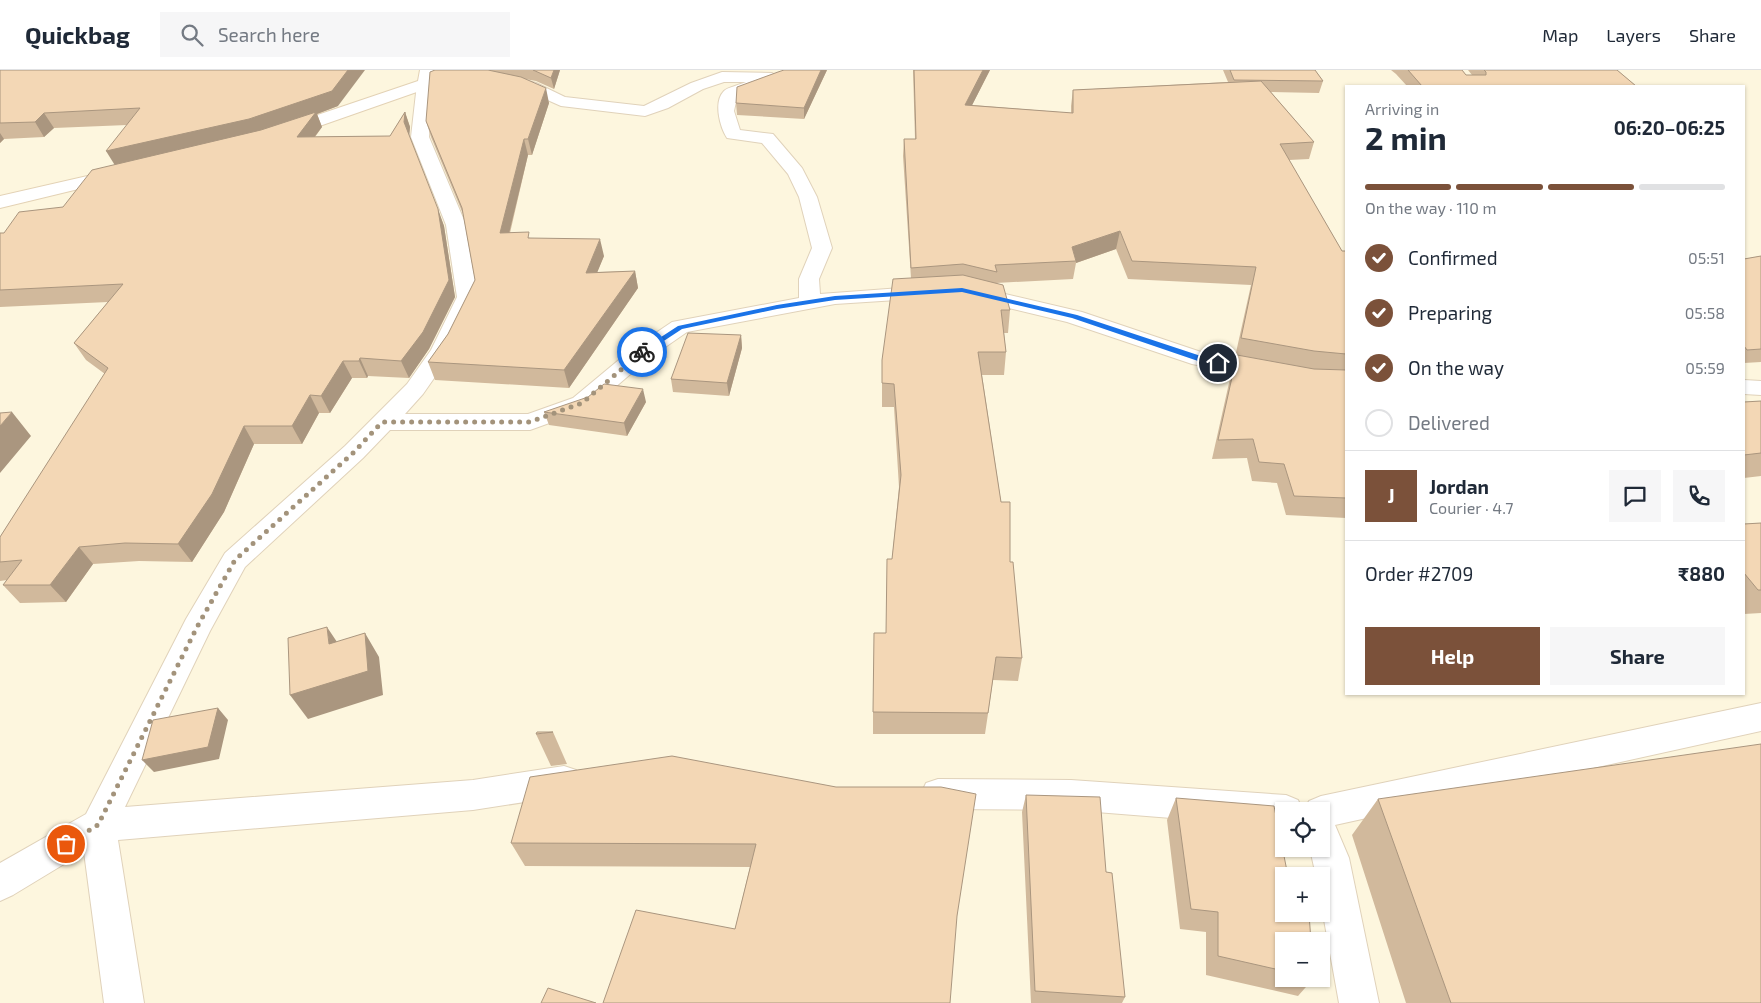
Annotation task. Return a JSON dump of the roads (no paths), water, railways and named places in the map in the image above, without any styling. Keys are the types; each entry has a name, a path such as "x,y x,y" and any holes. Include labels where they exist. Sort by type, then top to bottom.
{"street":[{"path":"499,79 530,86 561,101 645,111 662,105 696,86 722,77 779,76 730,94 726,111 733,134 767,138 796,172 808,197 822,248 809,278 810,302"},
{"path":"124,1003 98,825 197,627 235,560 354,452 414,389 442,351 468,297 456,225 420,137 427,77 272,137"},
{"path":"0,202 136,170"},
{"path":"382,422 530,422 582,403 640,354 680,327 835,298 962,290 1074,317 1200,359 1288,376"},
{"path":"1745,387 1761,388"},
{"path":"1330,810 1761,717"},
{"path":"0,883 98,825 473,795 597,776"},
{"path":"906,794 1071,795 1275,810"},
{"path":"1330,855 1359,1003"}]}
